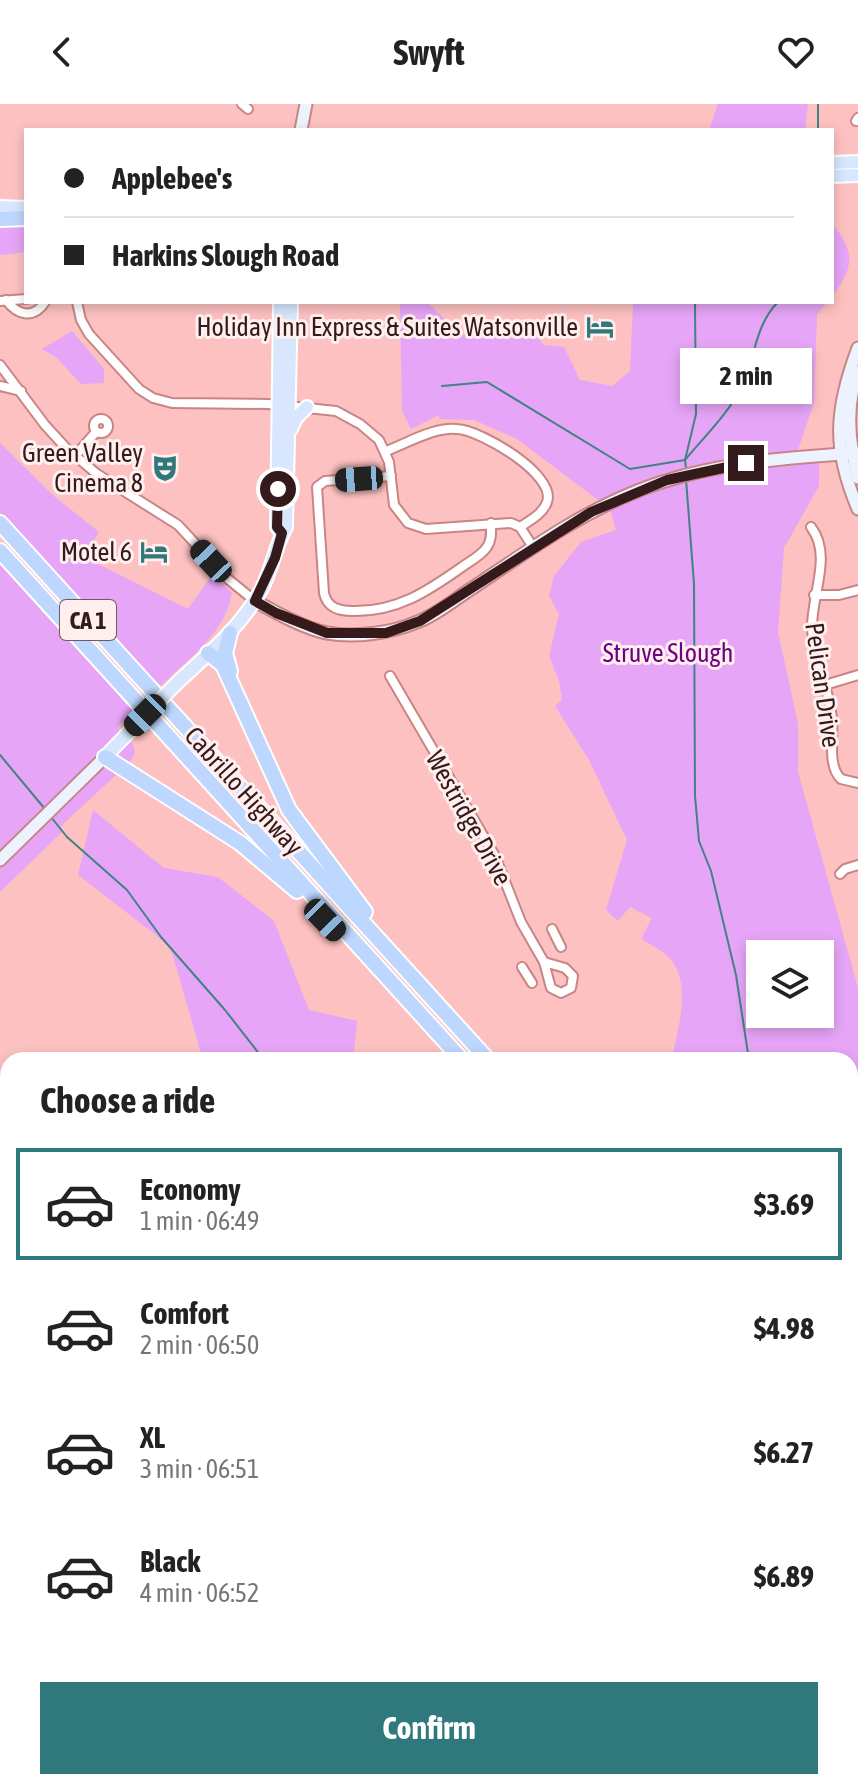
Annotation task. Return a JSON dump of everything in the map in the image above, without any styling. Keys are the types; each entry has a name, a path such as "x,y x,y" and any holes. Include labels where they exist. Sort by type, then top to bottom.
{"highway":[{"path":"0,217 24,217"},
{"name":"Cabrillo Highway","path":"0,523 481,1052"},
{"name":"Cabrillo Highway","path":"0,551 455,1052"},
{"path":"230,633 225,653 228,666 257,738"},
{"path":"208,653 223,665 294,817 413,977"},
{"path":"105,757 255,853 348,944 380,970"}],"main road":[{"path":"301,128 306,104"},
{"path":"834,163 858,162"},
{"path":"834,176 858,175"},
{"path":"0,207 24,208"},
{"path":"1,860 230,633 255,601 286,527 288,435 283,405 280,304"},
{"path":"282,533 277,527 291,304"},
{"path":"858,348 841,406 858,509"},
{"path":"858,372 850,404 850,454 858,478"},
{"path":"288,435 296,418 307,407"},
{"path":"255,601 276,613 327,633 386,633 420,621 591,512 657,484 746,463 850,454"}],"street":[{"path":"3,301 24,299"},
{"path":"3,301 15,311 28,314 44,304"},
{"path":"78,304 83,325 93,339 139,389 153,398 172,403 283,405 330,410 353,420 376,436 386,451 395,509 412,525 426,529 508,522 520,527 533,547"},
{"path":"0,365 45,425 75,456 97,474 178,525 228,579 255,601"},
{"path":"0,386 21,391"},
{"path":"386,451 443,429 467,430 486,437 540,477 547,487 545,508 520,527"},
{"path":"75,456 96,432"},
{"path":"391,476 325,481 317,487 324,593 326,601 335,608 378,610 419,596 486,549 491,536 491,523"},
{"name":"Pelican Drive","path":"811,527 819,538 821,551 812,634 832,719 835,772 841,779 858,783"},
{"path":"814,595 834,596 858,590"},
{"path":"825,685 858,675"},
{"name":"Westridge Drive","path":"390,676 495,856 521,922 544,962"},
{"path":"840,874 858,865"},
{"path":"552,929 561,947"},
{"path":"522,967 532,983"}],"green space":[{"path":"718,104 808,104 805,128 710,128"},
{"path":"24,225 24,252 0,255 0,227"},
{"path":"834,226 845,243 849,259 840,286 834,294"},
{"name":"Struve Slough","path":"400,304 429,304 461,335 529,328 544,345 564,347 580,380 612,386 630,371 633,304 825,304 817,314 814,403 794,461 819,458 819,486 784,548 778,632 798,724 798,772 858,988 858,1052 673,1052 682,996 678,972 666,955 641,939 652,918 630,907 618,921 606,910 627,840 589,760 555,706 562,700 559,681 549,656 559,614 549,596 554,576 581,542 616,530 610,509 517,439 474,420 439,419 439,415 411,429 402,411"},
{"path":"72,331 104,369 104,383 81,384 57,358 42,349"},
{"path":"0,443 55,497 99,532 84,557 188,609 213,574 232,593 222,621 213,633 159,687 0,513"},
{"path":"0,565 133,711 117,728 133,744 135,753 131,761 61,826 62,832 0,892"},
{"path":"93,810 164,868 218,877 274,921 309,1010 357,1021 354,1052 201,1052 170,946 78,875"}],"waterway":[{"name":"Struve Slough","path":"818,104 818,128"},
{"path":"442,386 487,382 630,469 685,460 696,414 695,304"},
{"name":"Struve Slough","path":"686,468 685,460 737,396 764,321 776,304"},
{"name":"Struve Slough","path":"686,479 694,584 695,796 699,841 711,871 736,975 748,1052"},
{"path":"0,755 45,809"},
{"path":"51,817 67,837 127,890 161,937 258,1052"}],"place":[{"name":"Holiday Inn Express & Suites Watsonville","path":"600,327"},
{"name":"Green Valley Cinema 8","path":"165,468"},
{"name":"Motel 6","path":"154,552"}],"route":[{"path":"278,489 277,527 282,533 275,558 255,601 276,613 327,633 386,633 420,621 591,512 667,480 746,463"}]}
